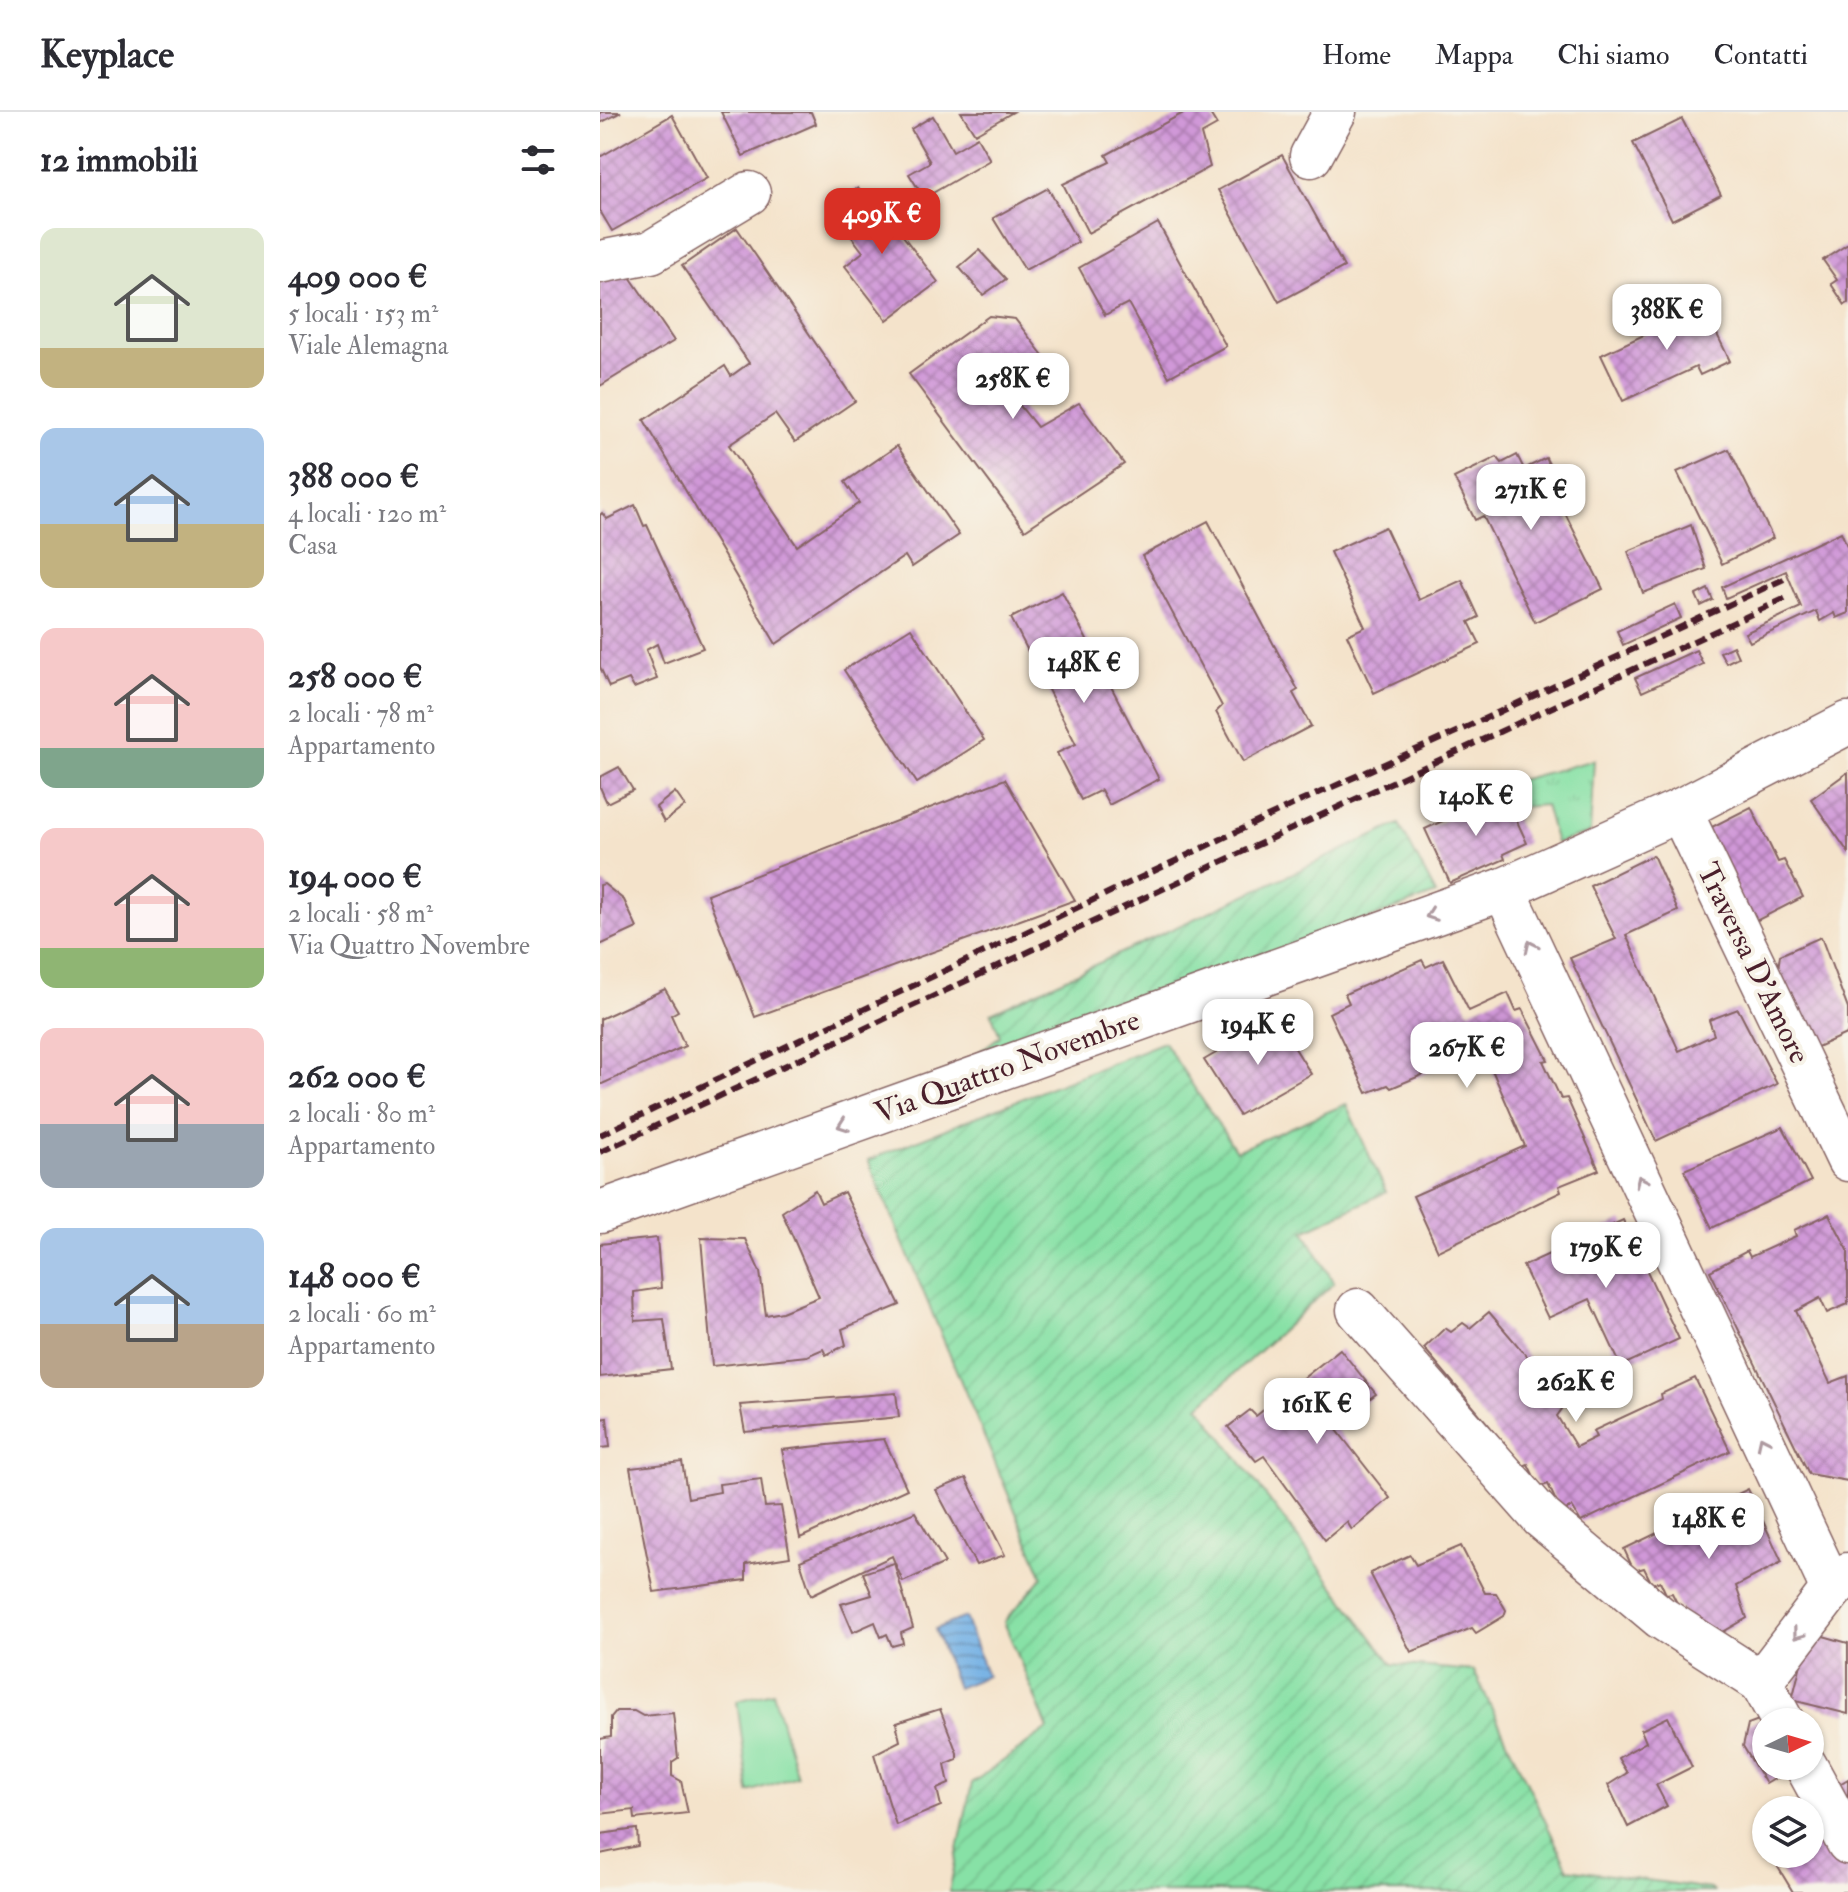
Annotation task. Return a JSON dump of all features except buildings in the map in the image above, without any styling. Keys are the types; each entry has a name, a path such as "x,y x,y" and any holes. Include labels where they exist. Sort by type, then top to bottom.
{"street":[{"path":"1311,156 1335,112"},
{"path":"600,262 651,252 749,193"},
{"path":"1680,810 1848,723"},
{"name":"Via Quattro Novembre","path":"600,1212 1504,889 1680,810"},
{"name":"Traversa D'Amore","path":"1680,810 1848,1160"},
{"path":"1504,889 1840,1581 1761,1682"},
{"path":"1358,1310 1542,1518 1660,1617 1761,1682 1775,1708"},
{"path":"1814,1780 1848,1843"}],"green space":[{"path":"1594,760 1590,833 1556,843 1545,805 1522,807 1512,782"},
{"path":"1399,824 1436,894 957,1069 1000,1036 991,1013"},
{"path":"1164,1042 1236,1151 1346,1104 1386,1192 1304,1231 1334,1283 1199,1406 1392,1664 1474,1671 1568,1869 1710,1889 1713,1892 949,1892 972,1783 1048,1729 1004,1622 1043,1577 868,1160"},
{"path":"773,1692 797,1776 749,1792 737,1701"}],"water":[{"path":"965,1617 987,1676 957,1688 935,1629"}],"railway":[{"path":"600,1135 1301,801 1784,579"},
{"path":"600,1152 1788,597"}]}
